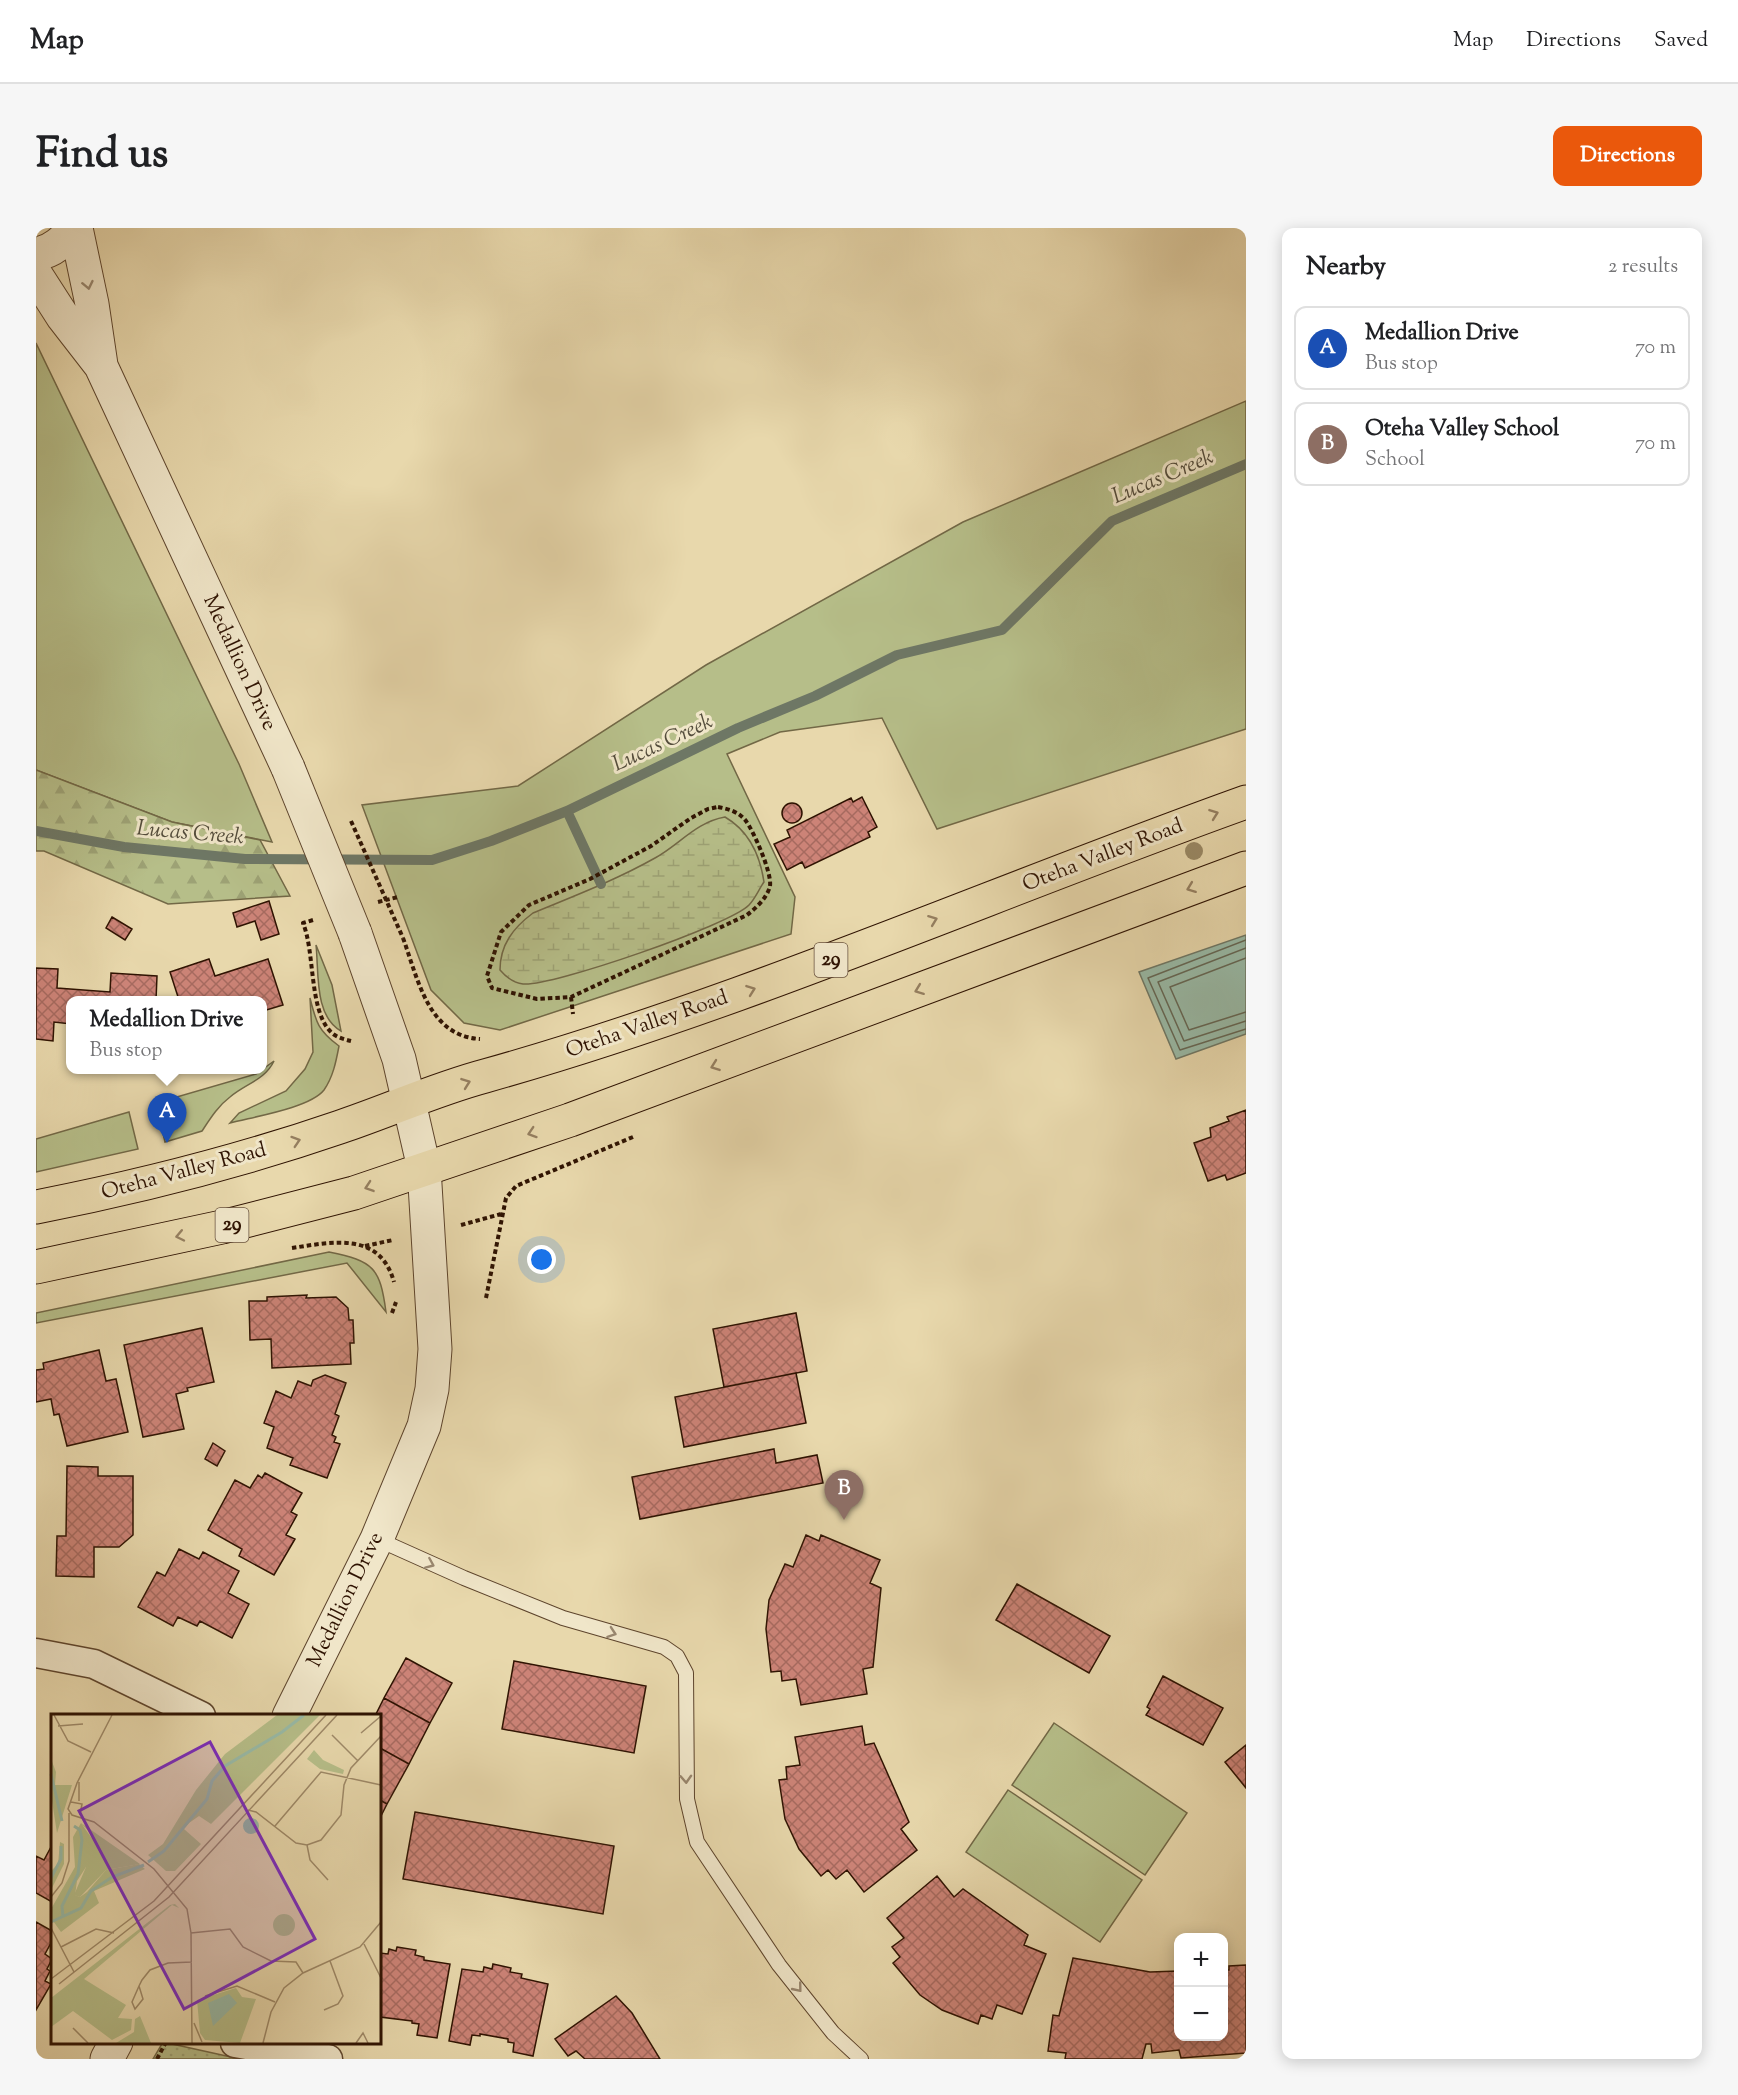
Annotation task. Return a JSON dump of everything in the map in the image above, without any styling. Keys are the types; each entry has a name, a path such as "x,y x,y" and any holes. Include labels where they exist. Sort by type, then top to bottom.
{"main road":[{"name":"Oteha Valley Road","path":"36,1207 101,1195 227,1162 486,1076 638,1030 769,984 1246,802"},
{"name":"29","path":"36,1267 222,1227 354,1193 570,1120 1246,868"}],"street":[{"path":"36,254 62,243 75,228"},
{"name":"Medallion Drive","path":"75,228 92,304 101,366"},
{"name":"Medallion Drive","path":"36,275 63,317 101,366 288,768 355,933 399,1059 411,1102 424,1168 435,1349 432,1389 423,1426 377,1539 290,1714"},
{"path":"36,1653 94,1664 197,1714"},
{"path":"107,2059 115,2044"},
{"path":"241,2044 328,2059"}],"lane":[{"path":"377,1539 563,1618 664,1647 677,1656 686,1673 687,1800 698,1842 779,1965 833,2032 861,2059"}],"path":[{"path":"708,809 733,810 746,821 770,873 770,887 760,905 716,932 571,997 537,999 492,987 487,976 492,955 501,932 509,922 529,905 617,865 708,809"},
{"path":"347,813 403,938 425,998 440,1022 465,1038 487,1039"},
{"path":"337,1036 351,1041"},
{"path":"486,1298 506,1198 516,1186 637,1136"},
{"path":"291,1248 338,1242 364,1246 381,1257 390,1270 394,1284"},
{"path":"392,1313 395,1293"},
{"path":"157,2059 165,2044"}],"green space":[{"path":"36,343 239,764 272,842 172,822 36,770"},
{"path":"1246,401 1246,729 937,829 882,718 780,732 727,754 795,897 791,934 500,1030 464,1023 431,990 362,805 518,786 706,665 963,522"},
{"path":"36,770 172,822 260,840 290,896 168,904 44,851 36,851"},
{"path":"725,817 741,829 760,862 764,882 749,905 735,914 677,940 567,976 523,984 510,979 500,970 502,953 509,938 533,913 640,866 664,853 705,824"},
{"path":"316,945 332,985 341,1031 332,1024 322,1004"},
{"path":"310,998 319,1025 326,1036 339,1046 332,1075 324,1090 294,1107 230,1123 239,1113 286,1091 305,1069 313,1052"},
{"path":"256,1074 264,1074 222,1104 202,1131 165,1142 156,1103"},
{"path":"129,1112 138,1149 36,1172 36,1139"},
{"path":"329,1252 356,1259 372,1269 381,1285 386,1312 347,1263 36,1323 36,1313"},
{"path":"1054,1723 1187,1813 1145,1875 1012,1785"},
{"path":"1008,1790 1142,1880 1100,1942 966,1852"},
{"path":"162,2044 172,2044 240,2059 153,2059"}],"water":[{"path":"1246,935 1246,1034 1176,1059 1139,972"}],"building":[{"path":"862,797 877,827 868,832 870,837 805,868 802,862 787,870 774,844 790,837 787,830 851,798 853,802"},
{"path":"792,803 799,806 802,813 799,820 792,823 785,820 782,813 785,806"},
{"path":"269,901 279,934 261,940 255,921 237,927 233,913"},
{"path":"112,917 132,929 125,940 106,928"},
{"path":"209,959 215,976 268,959 283,1005 267,1010 267,996 178,996 170,972"},
{"path":"36,968 58,969 57,988 110,992 111,973 157,976 156,996 66,996 66,1023 54,1022 53,1041 36,1039"},
{"path":"1246,1110 1246,1173 1227,1180 1225,1175 1208,1181 1194,1143 1211,1137 1210,1128 1229,1121 1227,1117"},
{"path":"307,1295 306,1298 336,1297 348,1308 349,1320 353,1320 354,1343 350,1343 351,1364 272,1368 271,1339 250,1340 249,1301 267,1301 267,1297"},
{"path":"796,1313 807,1371 724,1387 713,1329"},
{"path":"202,1328 214,1382 187,1388 188,1391 176,1394 184,1429 143,1437 124,1345"},
{"path":"99,1350 106,1381 116,1379 128,1432 67,1446 59,1414 54,1415 51,1399 36,1402 36,1370 44,1369 43,1363"},
{"path":"796,1373 806,1423 684,1447 675,1397"},
{"path":"325,1375 346,1383 335,1414 339,1416 332,1435 336,1437 334,1442 340,1444 327,1478 290,1465 293,1458 267,1448 274,1427 264,1423 276,1391 291,1398 298,1381 311,1386 313,1380"},
{"path":"213,1443 225,1451 217,1466 205,1459"},
{"path":"774,1449 776,1463 817,1455 823,1483 640,1519 632,1477"},
{"path":"67,1466 98,1467 98,1476 133,1476 133,1535 119,1547 94,1547 94,1577 56,1576 57,1536 66,1536"},
{"path":"265,1473 302,1493 291,1512 297,1515 286,1535 295,1539 274,1575 239,1556 242,1549 208,1530 235,1480 250,1488 258,1475 262,1478"},
{"path":"806,1535 819,1541 821,1535 880,1560 870,1583 881,1588 873,1667 863,1669 867,1694 801,1705 796,1679 782,1681 781,1671 771,1672 766,1629 769,1600 785,1564 793,1567"},
{"path":"179,1549 199,1559 203,1552 239,1571 228,1593 249,1604 232,1638 200,1621 197,1626 178,1617 173,1626 138,1607 157,1572 165,1576"},
{"path":"1017,1584 1110,1636 1089,1673 996,1620"},
{"path":"406,1658 452,1683 430,1723 384,1698"},
{"path":"514,1661 646,1686 634,1753 502,1729"},
{"path":"1163,1676 1223,1708 1203,1745 1146,1715 1150,1709 1147,1707"},
{"path":"384,1698 430,1723 409,1764 381,1749 381,1714 376,1714"},
{"path":"862,1726 865,1745 874,1743 909,1822 901,1829 917,1850 864,1892 847,1870 836,1879 828,1870 821,1876 799,1849 785,1819 779,1780 787,1779 786,1767 800,1765 795,1737"},
{"path":"1246,1745 1246,1788 1225,1762"},
{"path":"381,1749 409,1764 387,1804 381,1801"},
{"path":"381,1801 387,1804 381,1816"},
{"path":"415,1812 614,1846 603,1914 403,1879"},
{"path":"51,1847 51,1901 36,1893 36,1856 44,1860"},
{"path":"937,1876 954,1897 963,1889 1028,1935 1024,1945 1046,1954 1022,2014 997,2005 992,2019 981,2015 978,2024 942,2010 920,1995 893,1963 900,1957 892,1947 904,1938 887,1918"},
{"path":"36,1922 51,1930 51,1943 45,1954 51,1958 47,1969 50,1971 45,1981 51,1984 36,2010"},
{"path":"397,1947 416,1950 415,1955 424,1957 424,1960 450,1964 437,2038 417,2035 419,2024 412,2023 412,2021 381,2017 381,1953 388,1954 389,1949 396,1951"},
{"path":"1073,1958 1150,1972 1174,1971 1174,2041 1228,2041 1228,1970 1229,1966 1246,1965 1246,2053 1181,2058 1179,2050 1152,2053 1151,2044 1146,2044 1142,2059 1065,2059 1066,2053 1048,2051 1053,2015 1059,2016"},
{"path":"493,1964 511,1968 510,1972 522,1974 521,1978 548,1984 533,2056 513,2052 514,2043 508,2042 508,2039 480,2034 480,2036 472,2035 470,2045 449,2041 462,1969 483,1972 484,1967 492,1969"},
{"path":"616,1996 632,2013 660,2059 585,2059 576,2051 568,2056 555,2039"}],"waterway":[{"name":"Lucas Creek","path":"36,831 124,847 245,859 432,860 491,841 567,811 738,728 815,696 897,655 1002,630 1112,521 1246,464"},
{"path":"567,811 601,884"}],"place":[{"name":"Medallion Drive","path":"167,1143"},
{"name":"Oteha Valley School","path":"844,1520"}]}
